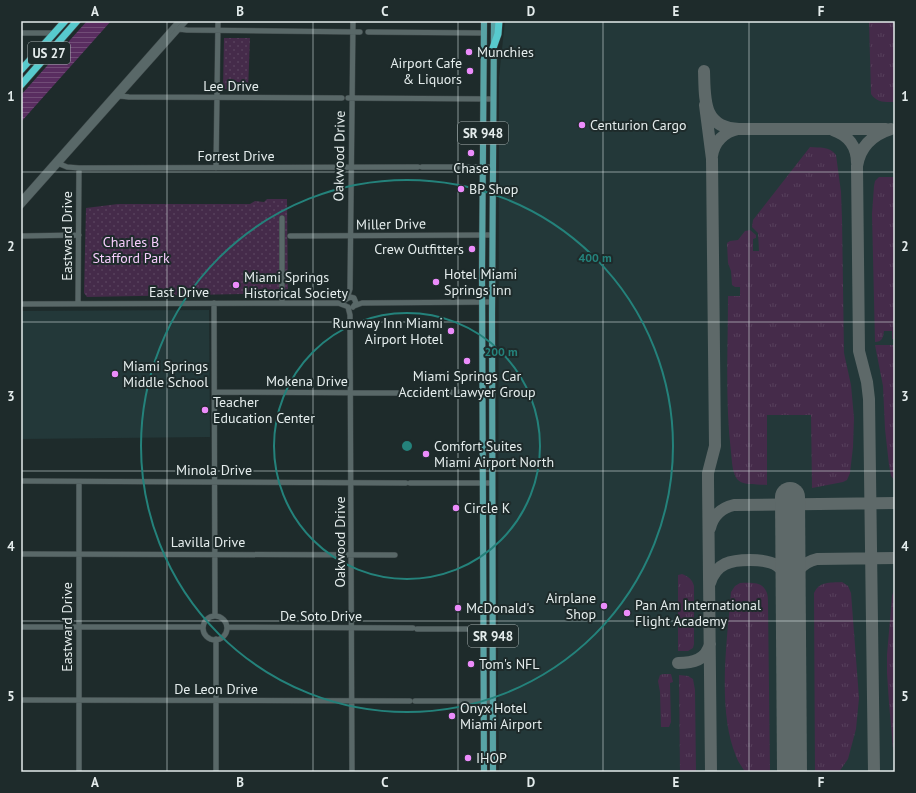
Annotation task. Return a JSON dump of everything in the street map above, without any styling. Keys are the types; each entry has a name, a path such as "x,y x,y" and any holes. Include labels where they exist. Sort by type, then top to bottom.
{"highway":[{"name":"US 27","path":"21,70 65,21"},
{"name":"US 27","path":"21,85 77,21"},
{"path":"493,50 498,34 499,21"}],"main road":[{"name":"SR 948","path":"484,21 482,235 484,772"},
{"name":"SR 948","path":"493,772 492,167 494,21"},
{"path":"484,32 492,41 493,50"},
{"path":"483,571 492,571"},
{"path":"483,629 488,633 489,648 493,655"}],"street":[{"path":"21,206 179,21"},
{"path":"21,200 120,96 186,21"},
{"path":"216,168 218,21"},
{"name":"Oakwood Drive","path":"352,772 352,483 350,307 346,299 350,290 350,98 353,21"},
{"path":"178,29 360,32"},
{"path":"368,32 484,32"},
{"path":"21,33 54,33"},
{"name":"Lee Drive","path":"120,96 342,98"},
{"path":"350,98 493,99"},
{"name":"Forrest Drive","path":"57,163 68,168 492,167"},
{"name":"Eastward Drive","path":"78,304 79,168"},
{"path":"282,218 282,303"},
{"path":"21,236 79,235"},
{"name":"Miller Drive","path":"290,236 492,235"},
{"name":"Oakwood Drive","path":"350,290 354,299"},
{"path":"346,299 350,297 362,303"},
{"name":"East Drive","path":"338,303 346,299"},
{"path":"350,307 356,303 354,299"},
{"path":"350,307 362,303 492,302"},
{"path":"214,303 215,616"},
{"name":"East Drive","path":"21,304 338,303 350,307"},
{"name":"Mokena Drive","path":"215,392 398,393"},
{"path":"405,393 492,392"},
{"name":"Minola Drive","path":"21,482 492,483"},
{"name":"Eastward Drive","path":"79,482 79,772"},
{"name":"Lavilla Drive","path":"21,554 395,555"},
{"path":"215,616 225,620 228,627 228,631 224,636 216,639 207,636 204,633 203,628 207,619 215,616"},
{"path":"21,627 203,628"},
{"name":"De Soto Drive","path":"228,627 483,629"},
{"path":"216,639 216,772"},
{"name":"De Leon Drive","path":"21,700 493,701"}],"shaded area":[{"path":"87,21 111,21 21,122 21,95"},
{"path":"505,21 895,21 895,772 499,772 499,77"},
{"name":"Miami Springs Middle School","path":"209,310 210,437 21,439 21,311"}],"green space":[{"path":"869,21 895,21 895,102 885,102 876,99 871,94"},
{"path":"224,38 250,38 248,90 223,89"},
{"path":"810,147 827,149 836,155 841,192 844,353 851,385 854,418 850,473 847,480 843,482 812,488 811,415 767,415 767,485 747,484 739,481 734,473 729,433 727,394 728,296 740,296 740,287 735,287 732,285 731,271 728,263 727,243 738,240 745,231 750,230 756,235 756,238 753,239 753,251 759,251 758,233 752,227 753,220"},
{"path":"879,177 895,177 895,339 892,339 892,331 884,331 882,339 875,342 872,214 874,186 875,181"},
{"name":"Charles B Stafford Park","path":"267,199 287,199 288,293 87,297 84,293 86,208 118,204 250,204 255,201 264,202"},
{"path":"875,345 895,345 895,481 891,476 889,465 885,429 883,386"},
{"path":"682,574 690,578 694,586 694,644 693,648 688,651 678,651 678,575"},
{"path":"842,582 848,586 851,593 859,698 856,729 848,759 839,772 815,772 814,593 819,586 829,583"},
{"path":"740,583 758,584 764,588 768,595 770,772 745,772 736,756 730,738 725,697 726,653 731,592 735,586"},
{"path":"895,587 895,752 893,749 889,703 887,655 892,596"},
{"path":"671,674 673,682 670,683 671,722 669,727 661,727 660,692 658,681 660,675"},
{"path":"679,675 688,676 693,679 695,690 696,772 680,772"}],"taxiway":[{"path":"704,71 708,110 718,123 727,127 739,129 886,129"},
{"path":"705,105 712,159 715,446 708,473 711,772"},
{"path":"712,156 715,146 720,138 733,130 738,129"},
{"path":"874,772 869,399 867,382 859,351 857,166 861,153 868,143 873,138 891,129"},
{"path":"833,130 843,135 851,142 857,157 857,163"},
{"path":"710,528 715,516 721,510 734,505 895,503"},
{"path":"790,593 793,581 798,571 801,567 811,561 817,559 895,558"},
{"path":"710,583 716,571 725,564 743,560 758,560 772,563 782,570 786,575 790,590"},
{"path":"678,663 698,660 705,654 710,644"}],"runway":[{"path":"790,497 792,772"}],"place":[{"name":"Munchies","path":"469,52"},
{"name":"Airport Cafe & Liquors","path":"470,71"},
{"name":"Centurion Cargo","path":"582,125"},
{"name":"Chase","path":"471,153"},
{"name":"BP Shop","path":"461,189"},
{"name":"Crew Outfitters","path":"472,249"},
{"name":"Hotel Miami Springs inn","path":"436,282"},
{"name":"Miami Springs Historical Society","path":"236,285"},
{"name":"Runway Inn Miami Airport Hotel","path":"451,331"},
{"name":"Miami Springs Car Accident Lawyer Group","path":"467,361"},
{"name":"Miami Springs Middle School","path":"115,374"},
{"name":"Teacher Education Center","path":"205,410"},
{"name":"Comfort Suites Miami Airport North","path":"426,454"},
{"name":"Circle K","path":"456,508"},
{"name":"Airplane Shop","path":"604,606"},
{"name":"McDonald's","path":"458,608"},
{"name":"Pan Am International Flight Academy","path":"627,613"},
{"name":"Tom's NFL","path":"471,664"},
{"name":"Onyx Hotel Miami Airport","path":"452,716"},
{"name":"IHOP","path":"468,758"}]}
